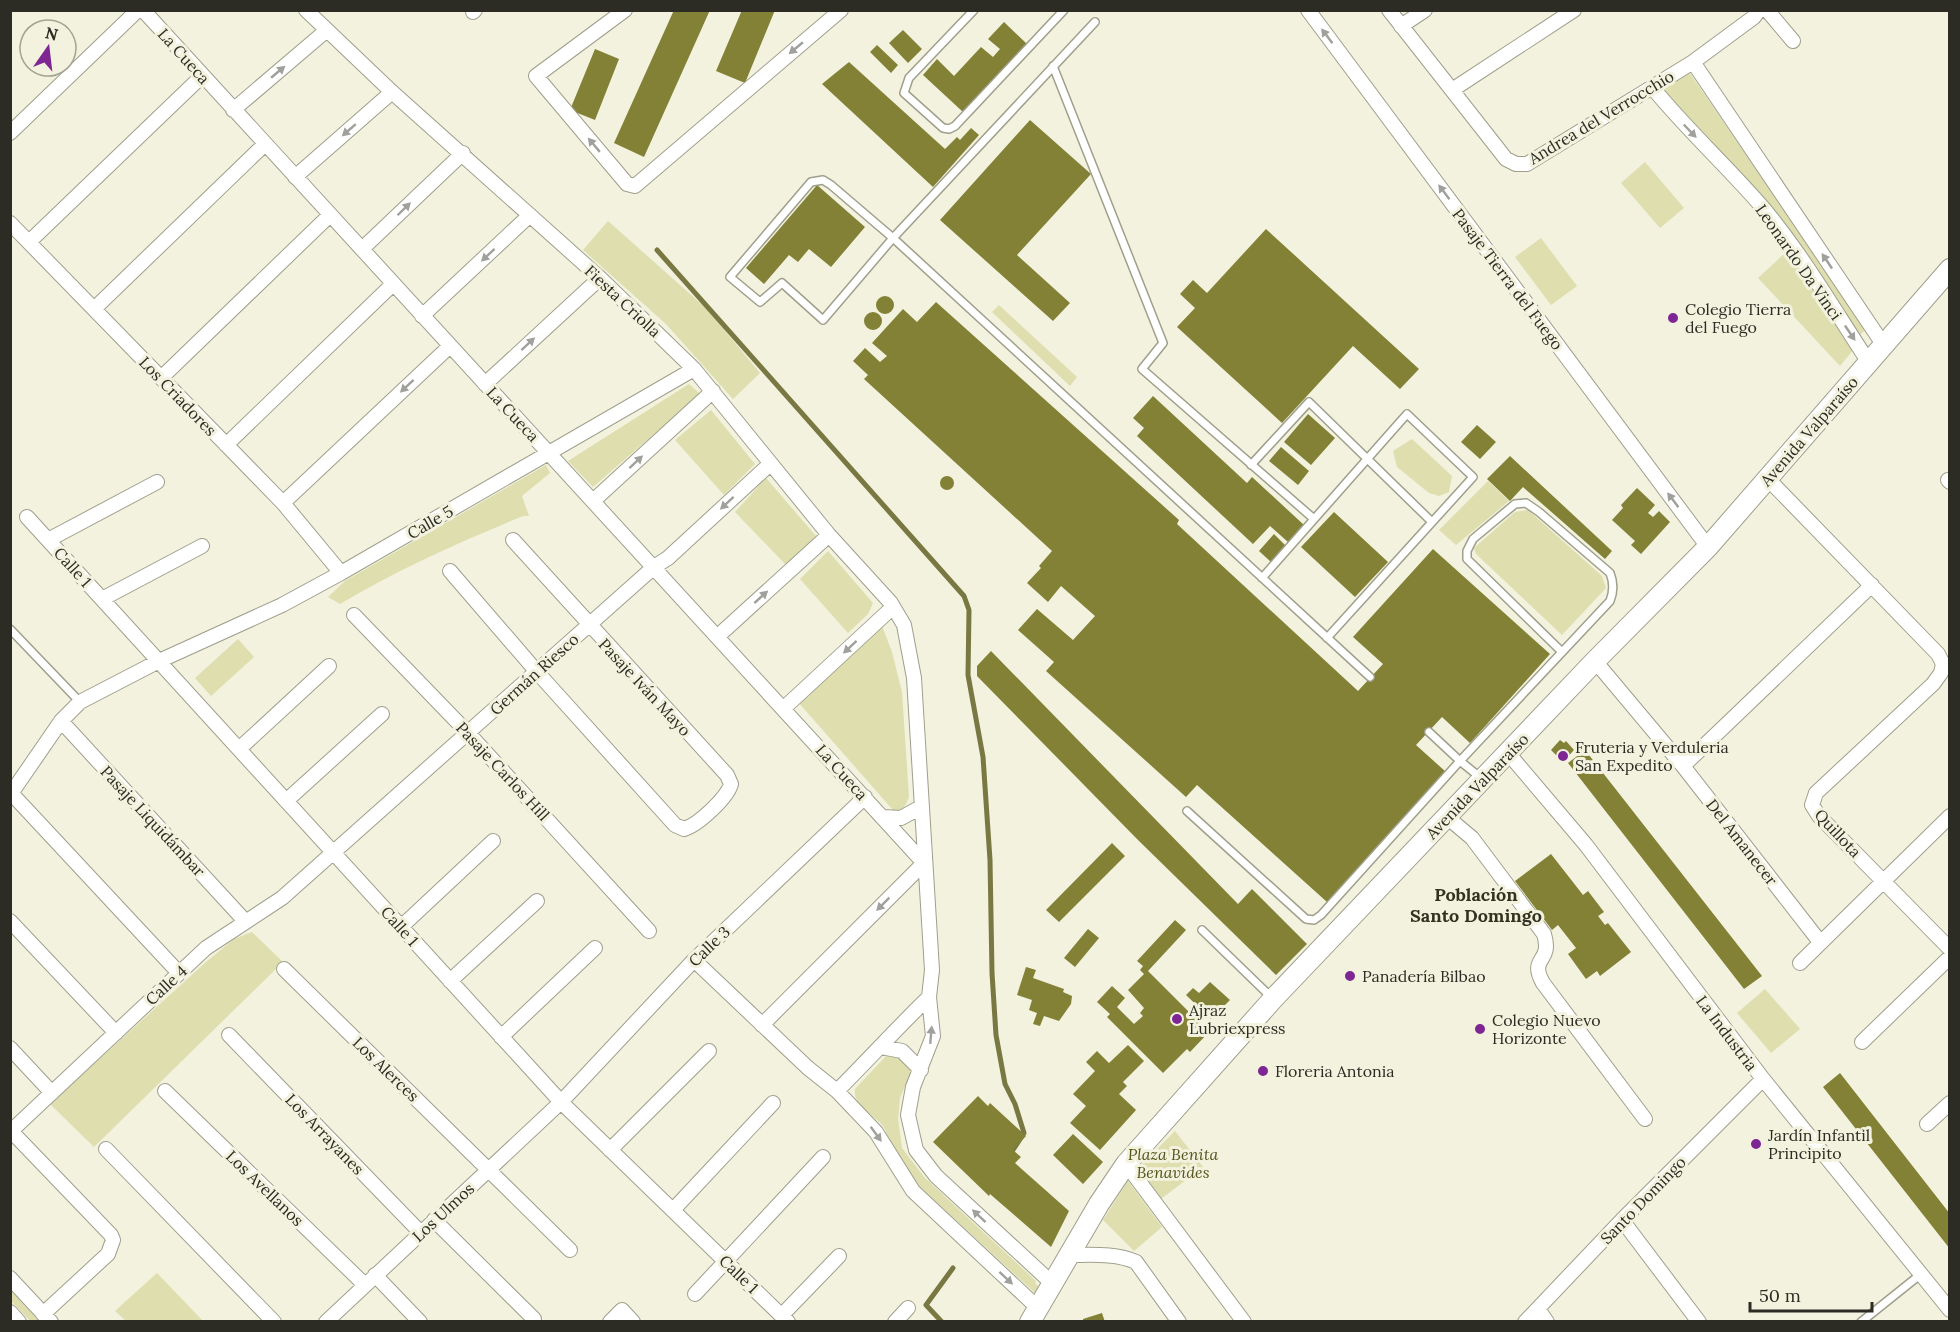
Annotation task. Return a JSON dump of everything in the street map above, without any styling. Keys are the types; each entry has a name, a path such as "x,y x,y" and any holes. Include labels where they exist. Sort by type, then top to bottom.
{"main road":[{"name":"Avenida Valparaíso","path":"1034,1315 1099,1204 1126,1164 1273,999 1595,661 1708,547 1950,269"}],"street":[{"name":"La Cueca","path":"140,10 718,636 924,863"},
{"path":"10,133 140,10"},
{"name":"Fiesta Criolla","path":"306,10 392,92 463,153 600,278 694,369 829,535 893,608 904,626 914,678 921,807"},
{"path":"625,10 536,76 627,184 635,186 841,10"},
{"name":"Pasaje Tierra del Fuego","path":"1308,10 1708,547"},
{"name":"Andrea del Verrocchio","path":"1389,10 1506,159 1522,165 1527,165 1693,62 1759,10"},
{"path":"1401,26 1425,10"},
{"path":"1452,90 1575,10"},
{"path":"1767,10 1793,41"},
{"path":"233,110 327,30"},
{"name":"Leonardo Da Vinci","path":"1693,62 1883,344"},
{"path":"29,242 202,76"},
{"name":"Leonardo Da Vinci","path":"1652,87 1677,117 1765,210 1793,247 1868,361"},
{"path":"296,177 392,92"},
{"path":"94,309 265,144"},
{"path":"362,249 463,153"},
{"path":"161,378 330,215"},
{"path":"422,316 530,215"},
{"name":"Los Criadores","path":"10,223 283,503 341,573"},
{"path":"485,384 600,278"},
{"path":"226,445 393,284"},
{"path":"283,503 450,346"},
{"name":"Calle 5","path":"11,795 61,721 80,702 159,661 282,605 694,369"},
{"path":"593,501 712,391"},
{"name":"Germán Riesco","path":"333,853 654,567 668,558 770,464"},
{"path":"1768,479 1872,585 1946,665"},
{"path":"48,540 157,482"},
{"name":"Calle 1","path":"27,517 561,1102 785,1318"},
{"path":"718,636 829,535"},
{"name":"Pasaje Iván Mayo","path":"513,540 727,775 731,784 727,794 694,825 684,829 675,825 537,672"},
{"path":"102,599 202,546"},
{"path":"450,571 537,672"},
{"path":"1683,766 1872,585"},
{"path":"784,708 893,608"},
{"name":"Pasaje Carlos Hill","path":"354,615 468,733 649,931"},
{"name":"Del Amanecer","path":"1595,661 1683,766 1820,942"},
{"name":"Quillota","path":"1946,665 1933,684 1814,796 1813,808 1950,949"},
{"path":"239,749 329,666"},
{"path":"286,801 382,714"},
{"name":"Pasaje Liquidámbar","path":"61,721 245,921"},
{"name":"La Industria","path":"1508,753 1586,845 1762,1079 1950,1310"},
{"path":"11,795 179,973"},
{"name":"Calle 3","path":"561,1102 694,960 865,797"},
{"path":"883,817 901,818 921,807 932,970 929,997 933,1036 913,1087 909,1115 916,1150 936,1176 1053,1284"},
{"path":"1800,963 1950,816"},
{"path":"1447,817 1472,838 1544,934 1548,945 1546,953 1538,963 1536,972 1645,1119"},
{"path":"401,927 493,841"},
{"name":"Calle 4","path":"11,1131 206,948 282,898 333,853"},
{"path":"762,1025 924,863"},
{"path":"450,981 537,901"},
{"path":"10,921 116,1033"},
{"path":"501,1037 595,948"},
{"path":"1862,1042 1950,957"},
{"path":"694,960 808,1068 837,1091 876,1132 913,1191 1034,1315"},
{"name":"Los Alerces","path":"284,969 570,1250"},
{"path":"837,1091 929,997"},
{"name":"Los Arrayanes","path":"230,1035 421,1233"},
{"path":"881,1047 902,1051 921,1070"},
{"path":"10,1048 52,1093"},
{"path":"610,1150 710,1051"},
{"name":"Santo Domingo","path":"1525,1322 1762,1079"},
{"name":"Los Avellanos","path":"165,1091 370,1280 420,1322"},
{"name":"Los Ulmos","path":"326,1322 561,1102"},
{"path":"1927,1124 1950,1102"},
{"path":"673,1210 773,1103"},
{"path":"10,1278 47,1318 108,1254 113,1240 111,1235 11,1131"},
{"path":"106,1149 274,1322"},
{"path":"694,1294 823,1156"},
{"path":"1126,1164 1244,1322"},
{"path":"1622,1220 1700,1322"},
{"path":"434,1221 534,1318"},
{"path":"1070,1255 1098,1255 1136,1262 1179,1322"},
{"path":"785,1318 839,1256"},
{"path":"895,1322 908,1308"},
{"path":"1538,1309 1547,1322"},
{"path":"610,1322 622,1310 633,1322"},
{"path":"10,1312 19,1322"}],"lane":[{"path":"974,10 905,85 904,93 943,128 949,129 955,126 1064,10"},
{"path":"1095,22 893,238 823,320 782,283 760,303 730,277 811,182 823,180 831,185 893,238 1370,678"},
{"path":"1053,66 1163,343 1142,369 1314,519"},
{"path":"1251,465 1309,402 1432,522"},
{"path":"1262,578 1407,414 1473,477 1328,638"},
{"path":"1187,811 1306,919 1314,920 1321,915 1460,760 1610,601 1613,582 1610,573 1539,512 1526,503 1515,504 1473,539 1467,551 1467,559 1561,651"},
{"path":"10,628 80,702"},
{"path":"1429,732 1483,780"},
{"path":"1202,930 1273,999"},
{"path":"1861,1322 1921,1274"}],"green space":[{"path":"1689,72 1866,329 1860,335 1768,205 1661,90"},
{"path":"1645,162 1684,208 1660,228 1621,183"},
{"path":"608,221 707,309 760,373 733,399 666,324 583,250"},
{"path":"1541,238 1577,286 1551,305 1515,257"},
{"path":"1785,253 1788,253 1819,294 1853,350 1840,366 1758,278"},
{"path":"999,305 1077,377 1070,386 992,312"},
{"path":"689,384 700,394 593,487 568,461"},
{"path":"711,410 755,464 724,495 675,440"},
{"path":"1412,439 1452,476 1449,492 1439,496 1429,493 1397,467 1393,451"},
{"path":"546,465 550,473 522,496 529,516 523,516 430,557 340,604 328,597 345,581"},
{"path":"766,478 816,536 786,565 735,512"},
{"path":"1488,481 1509,501 1456,545 1439,530"},
{"path":"1528,510 1602,576 1606,588 1562,635 1476,554 1474,548 1515,512"},
{"path":"828,551 873,603 868,614 848,633 800,579"},
{"path":"882,626 892,652 902,692 909,797 901,811 893,810 798,702"},
{"path":"238,639 254,657 211,696 195,678"},
{"path":"252,932 283,962 94,1147 50,1104 206,962 234,939"},
{"path":"1765,989 1800,1029 1771,1053 1737,1013"},
{"path":"886,1056 900,1057 913,1067 900,1098 898,1119 902,1148 925,1178 1036,1281 1039,1287 1035,1293 919,1186 899,1160 884,1128 860,1105 855,1089"},
{"name":"Plaza Benita Benavides","path":"1175,1131 1203,1167 1161,1199 1139,1167"},
{"path":"1128,1181 1162,1227 1134,1251 1103,1220"},
{"path":"157,1273 203,1321 126,1321 115,1311"},
{"path":"11,1291 39,1321 30,1321 11,1301"}],"building":[{"path":"674,10 710,10 644,157 614,143"},
{"path":"742,10 775,10 745,83 716,71"},
{"path":"1004,22 1027,44 963,112 923,75 937,59 954,76 981,47 993,57 1000,49 988,39"},
{"path":"903,30 922,49 908,63 889,43"},
{"path":"877,45 898,65 891,73 870,52"},
{"path":"595,49 619,59 595,120 570,110"},
{"path":"849,62 945,149 957,137 960,140 971,128 979,135 933,187 822,84"},
{"path":"1030,120 1091,174 1017,255 1070,303 1053,321 940,220"},
{"path":"817,185 865,227 831,267 809,249 798,262 789,255 764,284 746,268"},
{"path":"1266,229 1419,369 1400,389 1353,346 1282,423 1177,327 1195,308 1180,294 1193,280 1207,293"},
{"path":"885,296 891,299 894,305 891,311 885,314 879,311 876,305 879,299"},
{"path":"936,302 1179,520 1177,524 1358,691 1383,664 1353,637 1433,549 1550,654 1470,743 1442,717 1416,745 1446,772 1327,902 1197,785 1186,797 1046,671 1054,662 1018,630 1037,609 1073,640 1095,616 1061,586 1048,602 1027,583 1052,551 864,379 868,375 853,361 865,348 880,362 887,356 872,343 903,309 917,322"},
{"path":"873,312 879,315 882,321 879,327 873,330 867,327 864,321 867,315"},
{"path":"1153,396 1247,483 1252,477 1304,525 1288,542 1270,526 1253,544 1137,436 1144,428 1133,418"},
{"path":"1308,414 1335,438 1311,465 1284,442"},
{"path":"1477,425 1496,442 1480,459 1461,442"},
{"path":"1281,447 1309,471 1298,485 1269,461"},
{"path":"1510,456 1612,551 1605,559 1523,487 1510,501 1487,479"},
{"path":"947,476 952,478 954,483 952,488 947,490 942,488 940,483 942,478"},
{"path":"1637,488 1655,505 1648,513 1653,517 1659,511 1670,522 1641,554 1631,545 1635,541 1612,520 1623,508 1621,505"},
{"path":"1334,512 1388,562 1355,597 1301,547"},
{"path":"1274,534 1286,546 1271,562 1259,551"},
{"path":"991,651 1238,904 1252,889 1307,944 1276,975 1138,840 977,676 977,666"},
{"name":"Fruteria y Verduleria San Expedito","path":"1560,740 1564,743 1566,741 1574,750 1563,762 1551,750"},
{"path":"1585,750 1762,976 1744,989 1568,763"},
{"path":"1112,843 1125,856 1059,922 1046,910"},
{"path":"1551,854 1583,895 1588,891 1604,912 1598,916 1605,925 1608,923 1631,952 1600,976 1597,971 1586,979 1568,954 1576,948 1558,925 1552,930 1515,881"},
{"path":"1175,920 1186,930 1148,971 1209,1032 1190,1052 1187,1049 1163,1073 1107,1017 1110,1014 1097,1002 1112,986 1125,998 1117,1007 1134,1024 1143,1016 1140,1013 1144,1008 1128,990 1144,974 1140,970 1143,966 1137,961"},
{"path":"1088,929 1099,938 1075,967 1064,958"},
{"path":"1026,967 1036,970 1033,978 1064,989 1063,992 1072,996 1071,1004 1059,1021 1044,1016 1040,1026 1033,1024 1037,1013 1029,1010 1032,1000 1017,995"},
{"path":"1210,982 1230,1000 1211,1019 1186,995 1193,988 1199,993"},
{"path":"1128,1045 1144,1061 1123,1082 1127,1086 1119,1094 1136,1110 1100,1150 1070,1123 1086,1106 1073,1094 1095,1071 1086,1062 1097,1051 1109,1063"},
{"path":"1840,1073 1950,1214 1950,1249 1823,1087"},
{"path":"978,1096 988,1106 990,1103 1026,1136 1013,1150 1021,1157 1015,1163 1069,1211 1051,1247 990,1194 989,1196 933,1142"},
{"path":"1073,1134 1103,1162 1083,1184 1053,1155"},
{"path":"1102,1313 1105,1322 1083,1322 1083,1319"}],"waterway":[{"path":"657,250 964,596 969,610 968,675 983,757 990,860 992,973 996,1035 1005,1084 1015,1104 1024,1133 1013,1150"},
{"path":"942,1322 926,1305 953,1268"}],"place":[{"name":"Colegio Tierra del Fuego","path":"1673,318"},
{"name":"Fruteria y Verduleria San Expedito","path":"1563,756"},
{"name":"Panadería Bilbao","path":"1350,976"},
{"name":"Ajraz Lubriexpress","path":"1177,1019"},
{"name":"Colegio Nuevo Horizonte","path":"1480,1029"},
{"name":"Floreria Antonia","path":"1263,1071"},
{"name":"Jardín Infantil Principito","path":"1756,1144"}],"district":[{"name":"Población Santo Domingo","path":"1476,904"}]}
